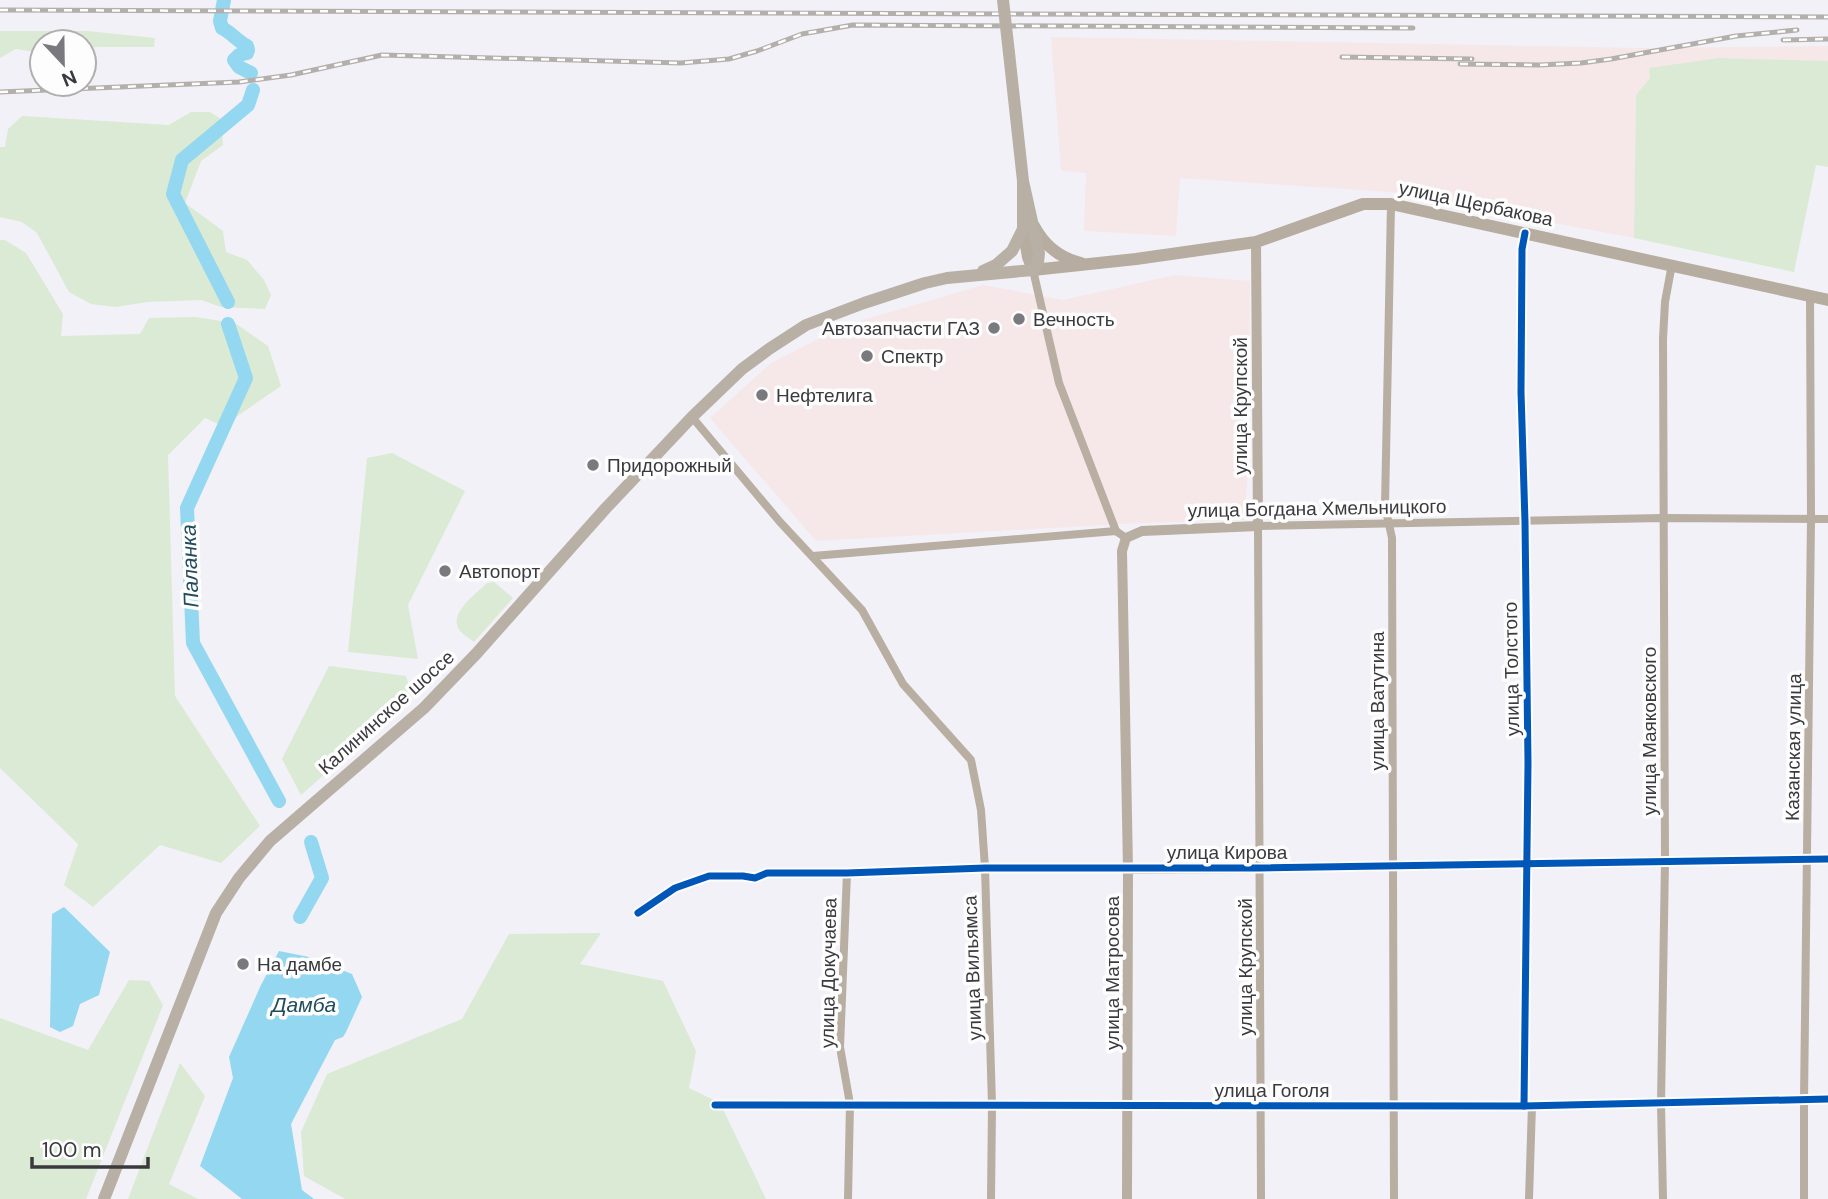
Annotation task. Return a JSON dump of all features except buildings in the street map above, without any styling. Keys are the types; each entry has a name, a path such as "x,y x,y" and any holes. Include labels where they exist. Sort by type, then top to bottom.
{"main road":[{"path":"1003,0 1029,227 1028,257 1033,270"},
{"name":"улица Щербакова","path":"1033,270 1256,242 1363,204 1391,204 1828,300"},
{"path":"1029,227 1058,253 1077,262 1092,264"},
{"path":"972,275 985,271 1005,258 1029,227"},
{"name":"Калининское шоссе","path":"104,1199 216,913 239,878 270,841 424,708 477,654 606,508 692,417 742,369 806,325 925,283 972,275 1033,270"}],"street":[{"name":"улица Ватутина","path":"1391,204 1385,506 1392,538 1394,1199"},
{"name":"улица Толстого","path":"1525,233 1522,249 1521,392 1528,762 1526,863 1529,1199"},
{"name":"улица Крупской","path":"1256,242 1261,1199"},
{"name":"улица Маяковского","path":"1663,1199 1661,1104 1665,860 1662,339 1672,264"},
{"path":"1033,270 1059,383 1116,531 1126,538"},
{"name":"Казанская улица","path":"1804,1199 1811,520 1810,296"},
{"name":"улица Вильямса","path":"692,417 780,522 862,610 903,684 971,760 981,810 985,868 992,1105 991,1199"},
{"name":"улица Богдана Хмельницкого","path":"1126,538 1142,531 1389,522 1662,518 1828,519"},
{"path":"813,556 1116,531"},
{"name":"улица Матросова","path":"1126,538 1122,551 1128,869 1127,1199"},
{"name":"улица Кирова","path":"638,913 675,888 709,876 755,878 767,873 985,868 1261,868 1828,859"},
{"name":"улица Докучаева","path":"846,873 840,1047 850,1104 848,1199"},
{"name":"улица Гоголя","path":"715,1105 1528,1105 1828,1099"}],"shaded area":[{"path":"1051,37 1643,48 1828,46 1828,61 1719,58 1650,78 1636,95 1634,238 1390,192 1180,178 1176,236 1084,231 1086,173 1061,171"},
{"path":"1175,275 1250,281 1248,470 1244,520 816,541 710,418 771,363 846,325 983,285 1063,300"}],"green space":[{"path":"0,31 28,31 28,51 16,49 0,58"},
{"path":"98,32 155,38 154,47 98,47"},
{"path":"1719,58 1828,61 1828,167 1816,165 1794,272 1634,238 1636,95 1650,78 1649,68"},
{"path":"191,112 210,112 221,119 223,145 201,161 185,203 223,231 226,252 247,260 264,280 271,295 265,309 221,307 201,300 147,302 116,307 91,304 69,292 37,233 22,222 0,217 0,147 5,147 8,129 22,116 169,125"},
{"path":"0,240 5,240 26,253 63,314 61,336 140,334 149,318 195,317 235,323 268,346 281,386 223,426 205,418 168,455 175,696 260,826 221,863 160,845 93,907 64,885 78,844 0,768"},
{"path":"392,453 465,491 408,605 418,659 348,652 367,458"},
{"path":"494,582 513,598 474,642 460,631 457,618 470,599 487,583"},
{"path":"329,666 406,676 412,697 301,795 282,759"},
{"path":"601,933 580,964 663,981 696,1051 689,1088 720,1103 766,1199 345,1199 304,1176 301,1132 327,1074 462,1019 509,934"},
{"path":"129,980 149,981 163,1005 86,1199 0,1199 0,1018 88,1050"},
{"path":"180,1063 205,1096 169,1184 198,1199 128,1199"}],"water":[{"path":"64,907 110,952 99,995 80,1004 73,1026 60,1032 50,1027 52,914"},
{"name":"Дамба","path":"279,951 309,957 352,974 362,997 346,1032 343,1037 335,1040 291,1124 302,1190 314,1199 242,1199 200,1166 233,1078 229,1057"}],"waterway":[{"name":"Паланка","path":"224,0 220,21 222,28 247,46 247,53 234,60 239,67 251,73"},
{"name":"Паланка","path":"228,302 173,194 182,160 248,105 253,90"},
{"name":"Паланка","path":"228,324 246,378 187,508 193,643 279,801"},
{"name":"Паланка","path":"300,917 322,878 311,842"}],"railway":[{"path":"0,10 1828,17"},
{"path":"0,92 239,82 291,75 382,55 681,63 729,59 802,34 853,25 1413,28"},
{"path":"1460,64 1581,63 1736,36 1797,30"},
{"path":"1783,40 1828,39"},
{"path":"1342,57 1472,59"}],"cycle path":[{"path":"1524,1106 1528,763 1521,392 1522,249 1525,233"},
{"path":"638,913 675,888 709,876 755,878 767,873 985,868 1260,868 1828,859"},
{"path":"715,1105 1524,1106 1828,1099"}],"place":[{"name":"Вечность","path":"1019,319"},
{"name":"Автозапчасти ГАЗ","path":"994,328"},
{"name":"Спектр","path":"867,356"},
{"name":"Нефтелига","path":"762,395"},
{"name":"Придорожный","path":"593,465"},
{"name":"Автопорт","path":"445,571"},
{"name":"На дамбе","path":"243,964"}]}
